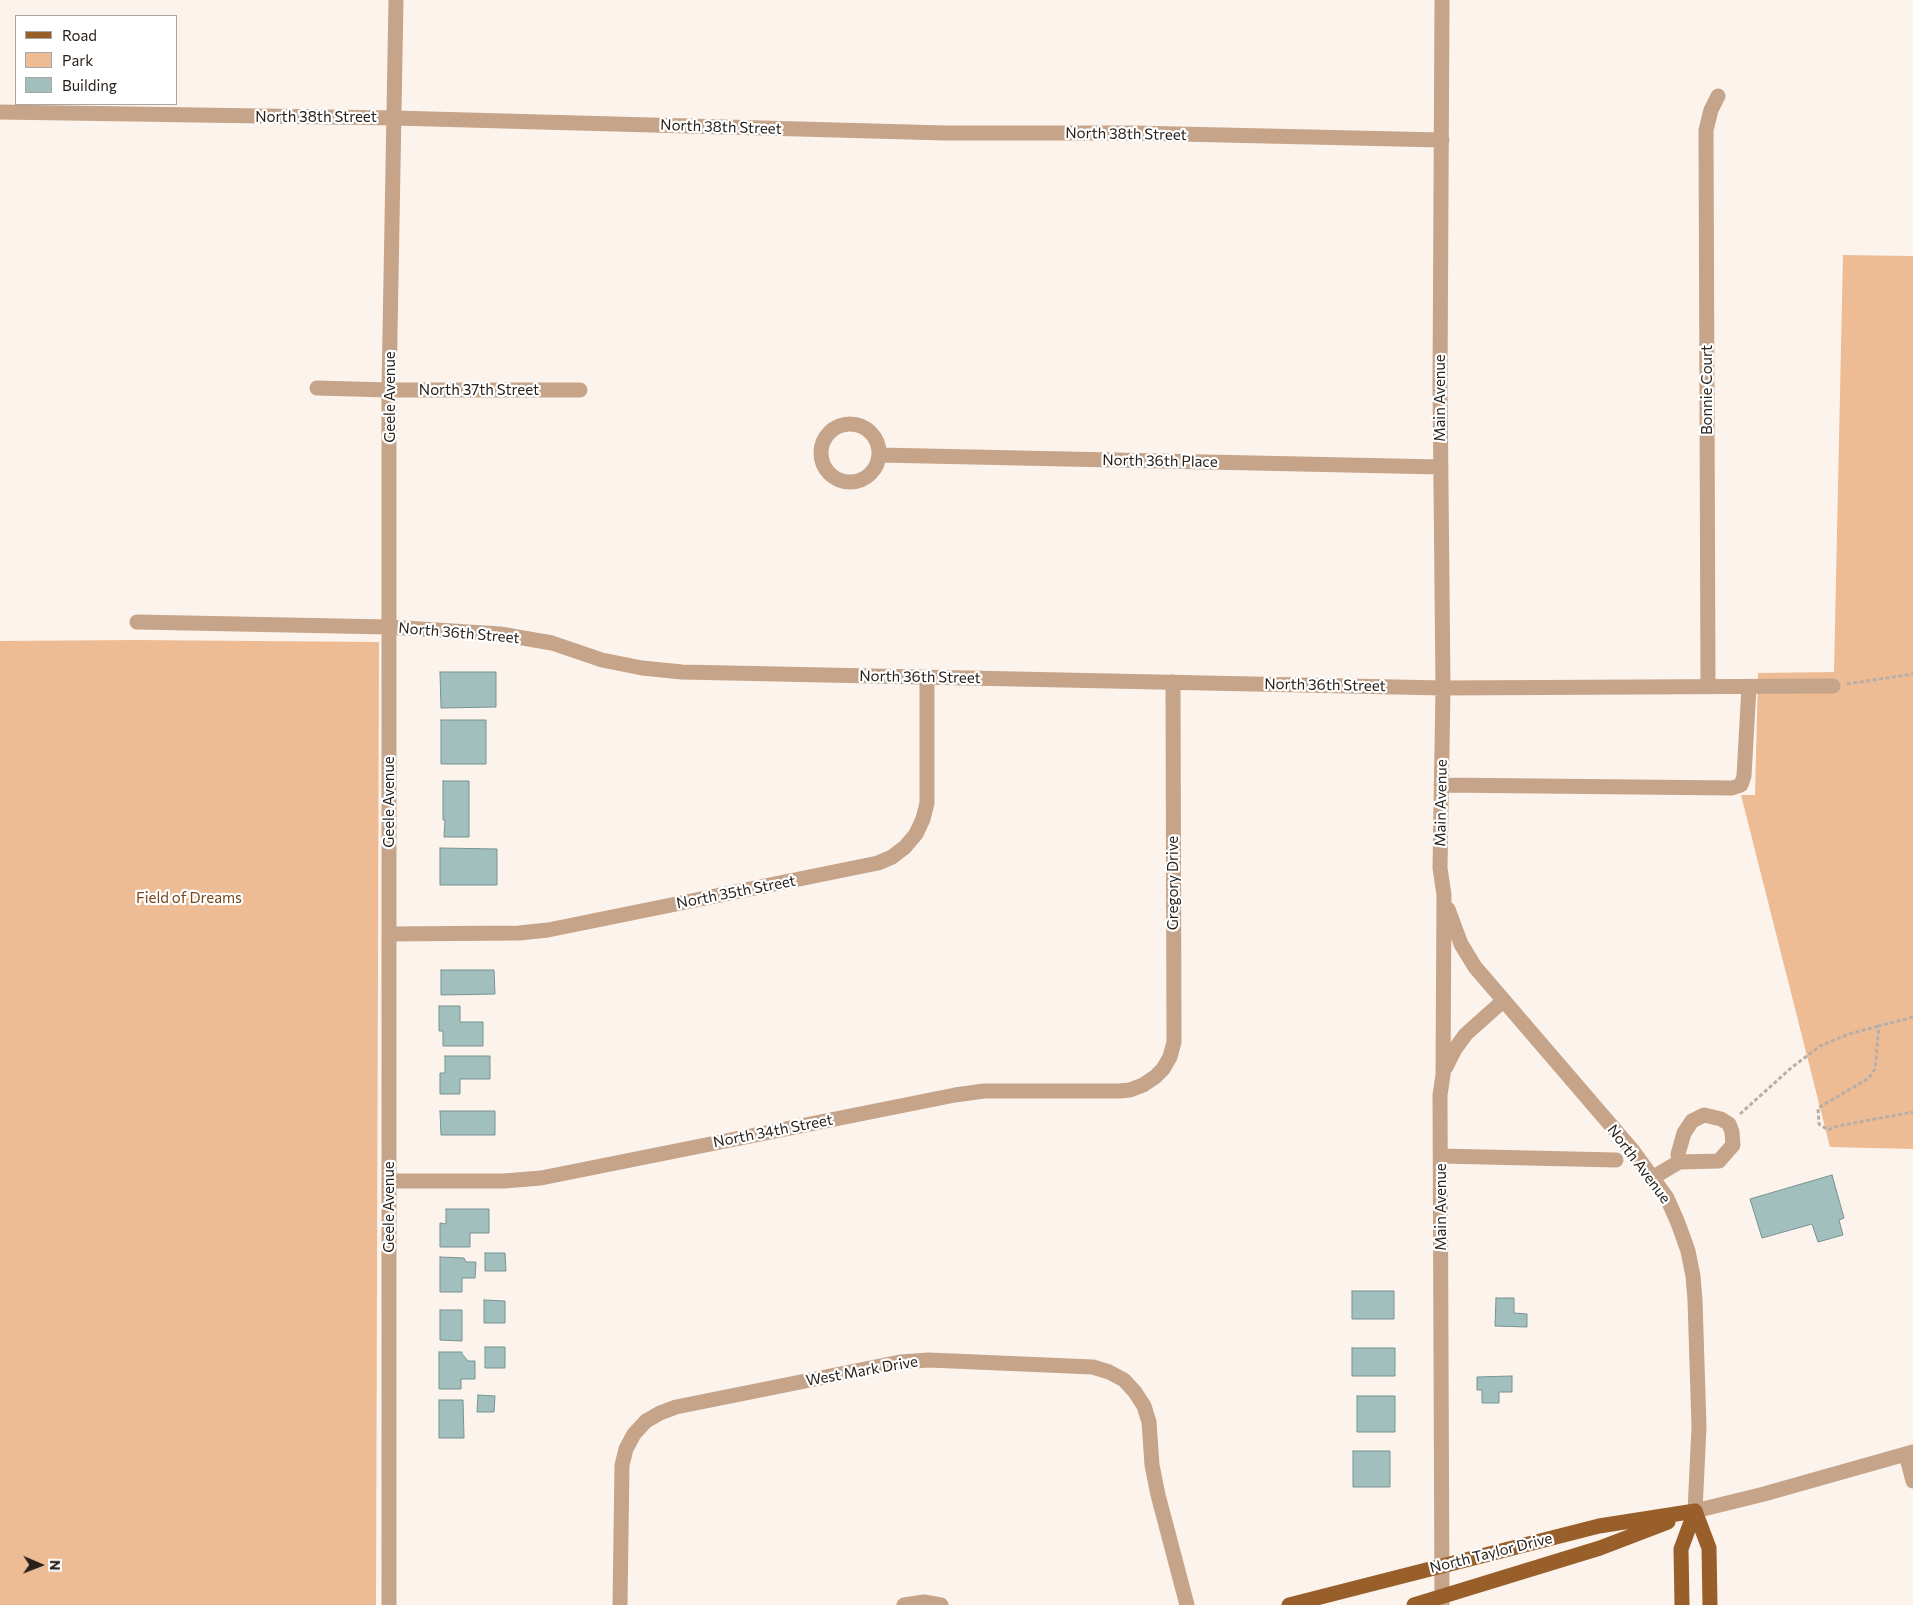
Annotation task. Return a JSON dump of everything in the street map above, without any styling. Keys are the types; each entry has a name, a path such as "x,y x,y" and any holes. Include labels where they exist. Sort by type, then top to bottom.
{"main road":[{"name":"North Taylor Drive","path":"1289,1605 1599,1526 1695,1511"},
{"name":"North Taylor Drive","path":"1414,1605 1442,1601 1600,1548 1695,1511"},
{"name":"North Avenue","path":"1682,1605 1681,1549 1695,1511"},
{"name":"North Avenue","path":"1695,1511 1709,1548 1710,1605"}],"street":[{"name":"Geele Avenue","path":"389,1605 389,390 396,0"},
{"name":"Main Avenue","path":"1442,0 1441,467 1443,688 1440,868 1444,895 1443,1074 1440,1095 1442,1601"},
{"name":"Bonnie Court","path":"1708,687 1706,130 1711,110 1718,96"},
{"name":"North 38th Street","path":"0,112 394,118 946,133 1134,133 1442,140"},
{"name":"North 37th Street","path":"317,388 580,390"},
{"name":"North 36th Place","path":"879,455 1441,467"},
{"name":"North 36th Street","path":"137,622 389,628 500,634 552,643 602,660 642,668 682,672 1443,688 1833,686"},
{"name":"North 35th Street","path":"389,934 519,933 548,930 878,863 905,847 916,834 923,819 927,803 927,678"},
{"name":"Gregory Drive","path":"1155,1077 1163,1069 1170,1056 1174,1042 1173,682"},
{"path":"1441,785 1732,788 1741,785 1744,776 1749,687"},
{"name":"North Avenue","path":"1444,895 1451,920 1461,944 1475,967 1633,1151 1667,1198 1678,1223 1688,1251 1693,1276 1699,1427 1695,1511"},
{"path":"1443,1074 1454,1048 1466,1034 1503,1001"},
{"name":"North 34th Street","path":"389,1181 541,1178 955,1095 984,1092 1119,1091 1130,1090 1143,1085 1155,1077"},
{"path":"1652,1178 1679,1162 1719,1161 1732,1145 1732,1132 1729,1124 1721,1119 1704,1115 1692,1121 1684,1133 1678,1154 1679,1162"},
{"path":"1440,1156 1616,1160"},
{"name":"West Mark Drive","path":"620,1605 622,1464 626,1449 634,1434 646,1421 676,1407 900,1362 929,1360 1094,1367 1124,1380 1140,1399 1149,1422 1152,1464 1158,1495 1187,1605"},
{"path":"1909,1453 1913,1481"},
{"name":"North Taylor Drive","path":"1695,1511 1764,1494 1909,1453"},
{"path":"904,1605 924,1602 941,1605"}],"path":[{"path":"1833,686 1913,674"},
{"path":"1729,1124 1791,1068 1820,1046 1849,1034 1913,1018"},
{"path":"1879,1026 1875,1069 1869,1078 1818,1108 1819,1124 1828,1130 1838,1126 1913,1112"}],"green space":[{"path":"1843,255 1913,256 1913,1149 1830,1147 1741,795 1755,795 1758,673 1834,672"},
{"name":"Field of Dreams","path":"0,641 379,642 376,1605 0,1605"}],"building":[{"path":"440,672 496,672 496,707 441,708"},
{"path":"441,720 486,720 486,764 441,764"},
{"path":"443,781 469,781 469,837 444,837"},
{"path":"440,848 497,849 497,885 440,885"},
{"path":"441,970 494,970 495,994 441,995"},
{"path":"439,1006 460,1006 460,1022 483,1022 483,1046 443,1046 443,1031 439,1031"},
{"path":"445,1056 490,1056 490,1079 460,1079 460,1094 440,1094 440,1073 445,1073"},
{"path":"440,1111 495,1111 495,1135 441,1135"},
{"path":"1832,1175 1844,1218 1839,1220 1843,1235 1818,1242 1812,1224 1762,1238 1750,1199"},
{"path":"446,1209 489,1209 489,1233 470,1233 470,1247 440,1247 440,1223 446,1224"},
{"path":"485,1253 505,1253 506,1271 485,1271"},
{"path":"440,1257 464,1258 466,1262 476,1262 475,1278 462,1278 462,1292 440,1292"},
{"path":"1352,1291 1394,1291 1394,1319 1352,1319"},
{"path":"1496,1298 1514,1298 1514,1313 1527,1314 1527,1327 1495,1326"},
{"path":"484,1300 505,1301 505,1323 484,1323"},
{"path":"440,1310 462,1310 462,1341 440,1340"},
{"path":"485,1347 505,1347 505,1368 485,1368"},
{"path":"1352,1348 1395,1348 1395,1376 1352,1376"},
{"path":"439,1352 462,1352 468,1361 475,1361 475,1379 461,1379 461,1389 439,1389"},
{"path":"1512,1376 1512,1392 1499,1392 1499,1403 1482,1403 1482,1390 1477,1390 1477,1377"},
{"path":"478,1395 495,1396 494,1412 477,1412"},
{"path":"1357,1396 1395,1396 1395,1432 1357,1432"},
{"path":"439,1400 463,1400 464,1438 439,1438"},
{"path":"1353,1451 1390,1451 1390,1487 1353,1487"}]}
